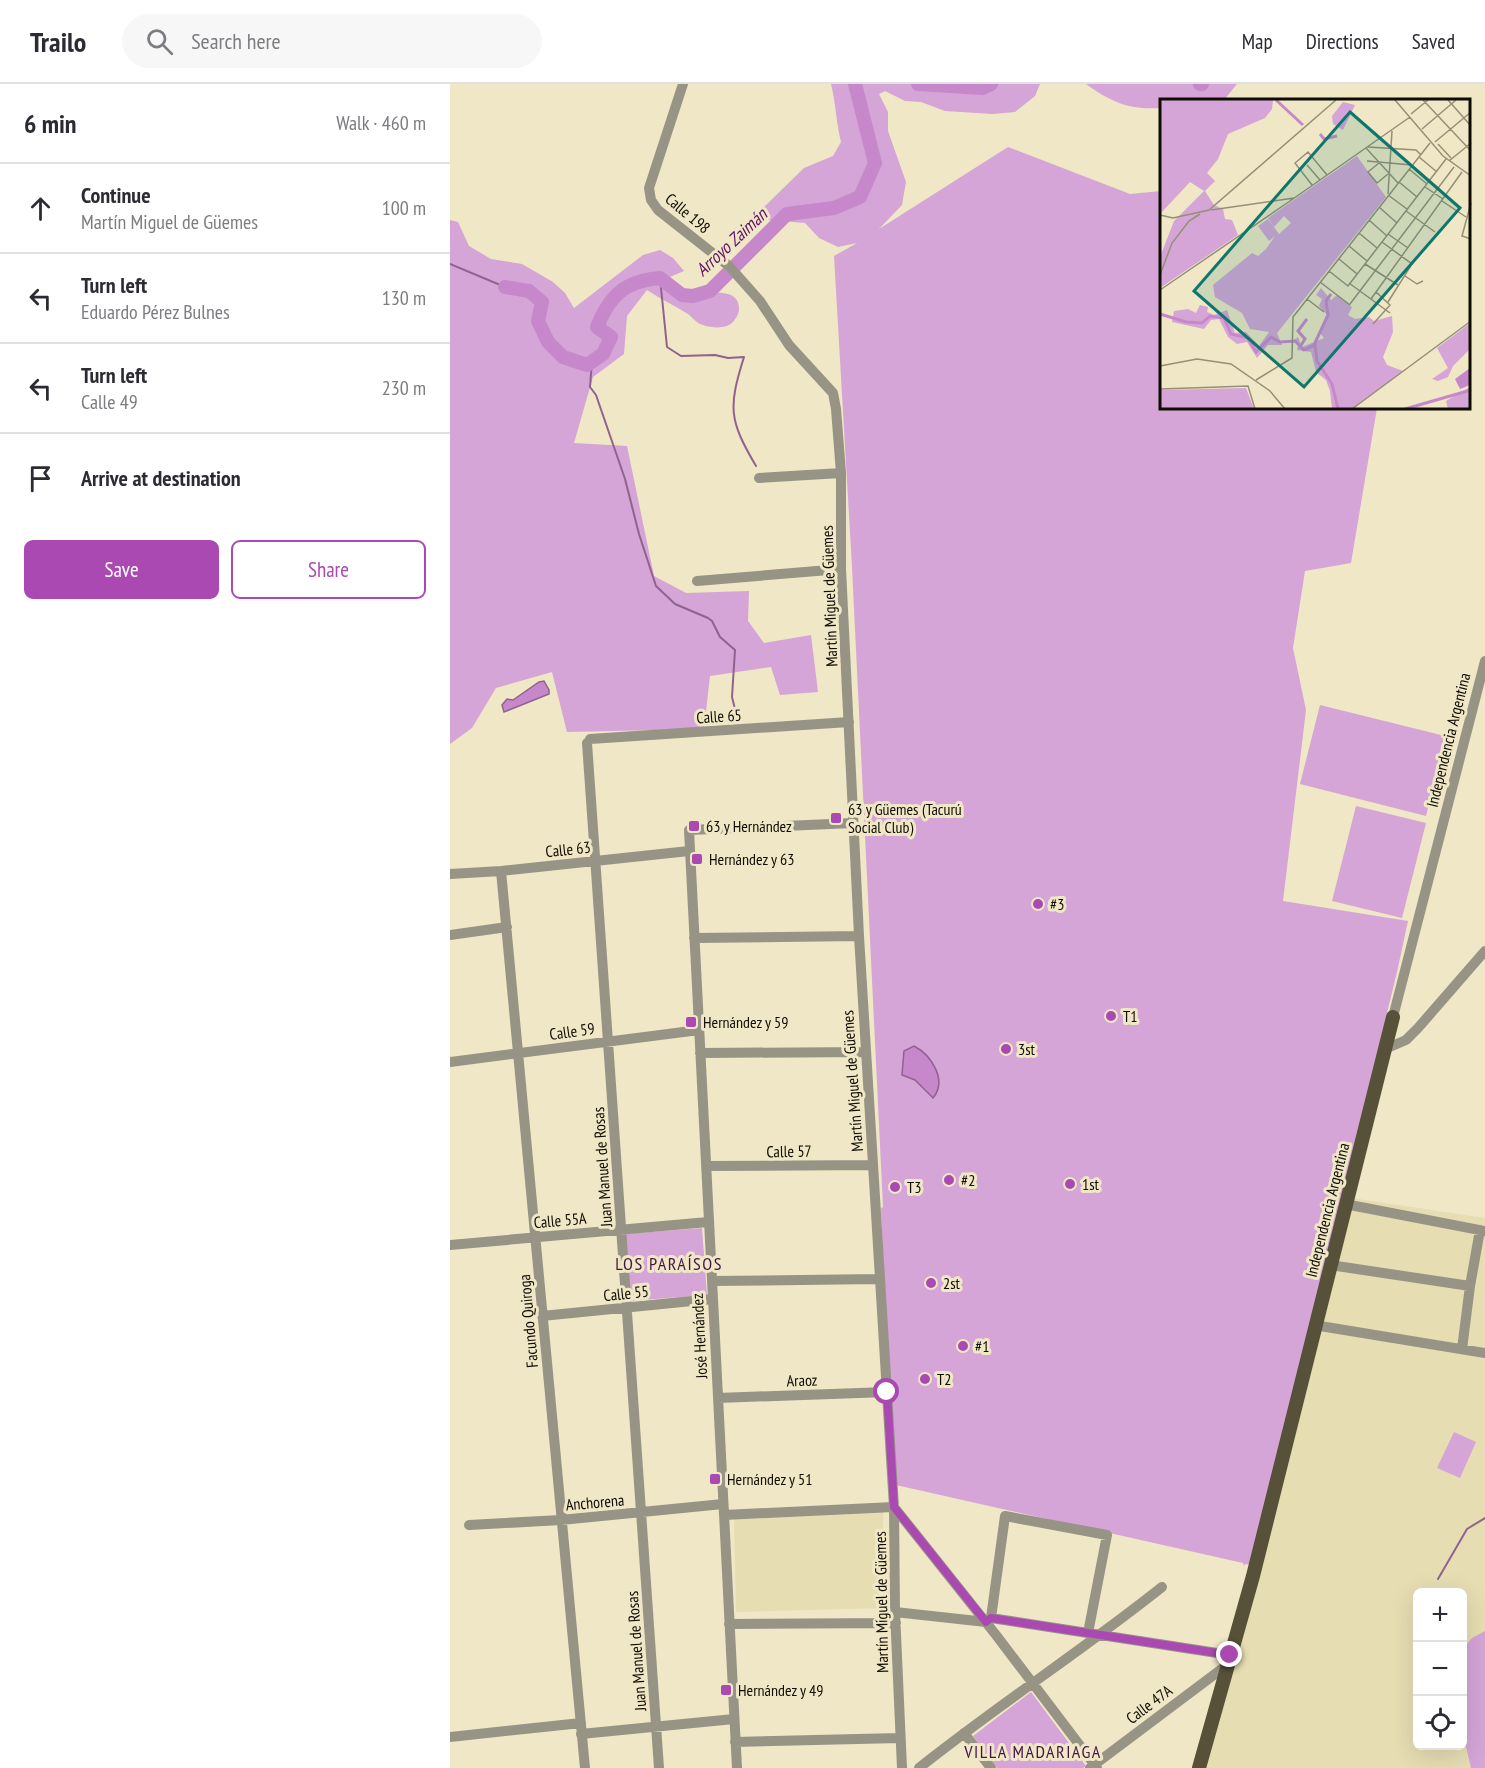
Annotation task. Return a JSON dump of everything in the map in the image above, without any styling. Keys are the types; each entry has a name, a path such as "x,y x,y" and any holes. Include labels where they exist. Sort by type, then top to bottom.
{"main road":[{"name":"Independencia Argentina","path":"1199,1768 1253,1576 1314,1325 1393,1017"}],"street":[{"name":"Calle 198","path":"682,84 649,188 651,200 658,210 739,276 760,301 789,345 833,393"},
{"name":"Martín Miguel de Güemes","path":"833,393 841,473 841,569 859,936 894,1507 902,1768"},
{"path":"759,478 841,473"},
{"path":"697,581 841,569"},
{"name":"Independencia Argentina","path":"1393,1017 1485,661"},
{"name":"Calle 65","path":"589,741 849,722"},
{"name":"Juan Manuel de Rosas","path":"589,741 659,1768"},
{"name":"José Hernández","path":"737,1768 689,830 853,823"},
{"name":"Calle 63","path":"450,874 596,862 689,851"},
{"name":"Facundo Quiroga","path":"501,871 585,1768"},
{"path":"450,935 507,927"},
{"path":"694,938 859,936"},
{"path":"1385,1049 1406,1040 1485,951"},
{"name":"Calle 59","path":"450,1062 699,1030"},
{"path":"700,1053 866,1052"},
{"name":"Calle 57","path":"706,1166 873,1165"},
{"path":"1345,1204 1482,1231 1470,1286 1462,1349"},
{"name":"Calle 55A","path":"450,1245 708,1222"},
{"path":"1330,1265 1470,1286"},
{"path":"712,1281 880,1279"},
{"name":"Calle 55","path":"542,1316 712,1299"},
{"path":"1314,1325 1485,1353"},
{"name":"Araoz","path":"718,1398 887,1392"},
{"path":"894,1507 988,1620 1093,1767"},
{"name":"Anchorena","path":"469,1525 641,1513 894,1507"},
{"path":"988,1620 1005,1516 1107,1535 1088,1633"},
{"path":"919,1768 963,1733 1101,1635 1162,1587"},
{"path":"729,1624 896,1618 988,1620 1101,1635 1229,1660"},
{"name":"Calle 47A","path":"1093,1767 1229,1660"},
{"path":"581,1734 734,1719"},
{"path":"450,1737 581,1723"},
{"path":"963,1733 991,1768"},
{"path":"735,1742 900,1738"}],"shaded area":[{"path":"831,84 1040,84 1035,96 1015,112 993,114 945,111 921,102 905,101 885,91 879,94 888,112 888,131 906,182 902,205 879,229 1008,147 1130,194 1160,191 1160,410 1377,410 1351,563 1305,571 1293,648 1306,710 1283,901 1408,921 1252,1565 1245,1564 1244,1566 1243,1563 896,1485 887,1365 881,1208 883,1207 852,567 834,256 857,243 838,247 819,238 805,223 767,220 763,208 804,168 833,156 841,142"},
{"path":"1086,84 1237,84 1225,99 1160,99 1160,108 1139,108 1121,104"},
{"path":"450,220 458,222 469,246 491,259 522,264 553,282 565,293 574,308 643,255 660,250 673,258 684,271 670,277 681,290 689,293 725,294 737,301 739,311 730,325 711,327 698,323 688,314 647,290 627,316 624,354 593,377 574,443 627,446 654,576 686,593 749,591 748,621 764,643 811,635 818,692 780,695 771,667 710,676 704,729 567,732 552,672 496,688 472,728 450,744"},
{"path":"544,681 549,694 504,712 502,705 507,699 513,700"},
{"path":"1320,705 1445,736 1426,816 1300,784"},
{"path":"1356,806 1426,823 1402,918 1332,901"},
{"path":"914,1046 926,1055 938,1076 939,1084 933,1098 915,1080 902,1075 904,1051"},
{"path":"1351,1198 1485,1218 1485,1768 1201,1768"},
{"path":"702,1228 707,1295 629,1301 624,1234"},
{"path":"1454,1432 1476,1442 1460,1478 1437,1468"},
{"path":"883,1512 885,1608 736,1612 734,1515"},
{"path":"1485,1631 1485,1768 1471,1768 1467,1750 1467,1644"},
{"path":"1031,1692 1086,1766 1083,1768 997,1768 973,1736"}],"waterway":[{"name":"Arroyo Zaimán","path":"505,287 529,291 542,302 538,321 548,342 563,357 587,365 603,354 611,337 597,327 607,306 628,286 660,278 682,295 693,296 710,291 787,214 834,208 860,197 875,163 855,84"},
{"name":"Arroyo Zaimán","path":"918,84 982,88 991,84"},
{"name":"Arroyo Zaimán","path":"450,264 505,287"},
{"path":"660,278 667,347 681,356 744,357 735,389 734,413 740,437 756,466"},
{"path":"592,361 590,387 596,395 625,479 639,534 656,586 675,604 712,621 720,637 735,650 732,697 735,709"},
{"path":"1438,1579 1467,1529 1485,1518"}],"place":[{"name":"63 y Güemes (Tacurú Social Club)","path":"836,818"},
{"name":"63 y Hernández","path":"694,826"},
{"name":"Hernández y 63","path":"697,859"},
{"name":"#3","path":"1038,904"},
{"name":"T1","path":"1111,1016"},
{"name":"Hernández y 59","path":"691,1022"},
{"name":"3st","path":"1006,1049"},
{"name":"#2","path":"949,1180"},
{"name":"1st","path":"1070,1184"},
{"name":"T3","path":"895,1187"},
{"name":"2st","path":"931,1283"},
{"name":"#1","path":"963,1346"},
{"name":"T2","path":"925,1379"},
{"name":"Hernández y 51","path":"715,1479"},
{"name":"Hernández y 49","path":"726,1690"}],"district":[{"name":"LOS PARAÍSOS","path":"669,1263"},
{"name":"VILLA MADARIAGA","path":"1033,1751"}],"route":[{"path":"887,1392 894,1507 986,1622 991,1618 1230,1655"}]}
